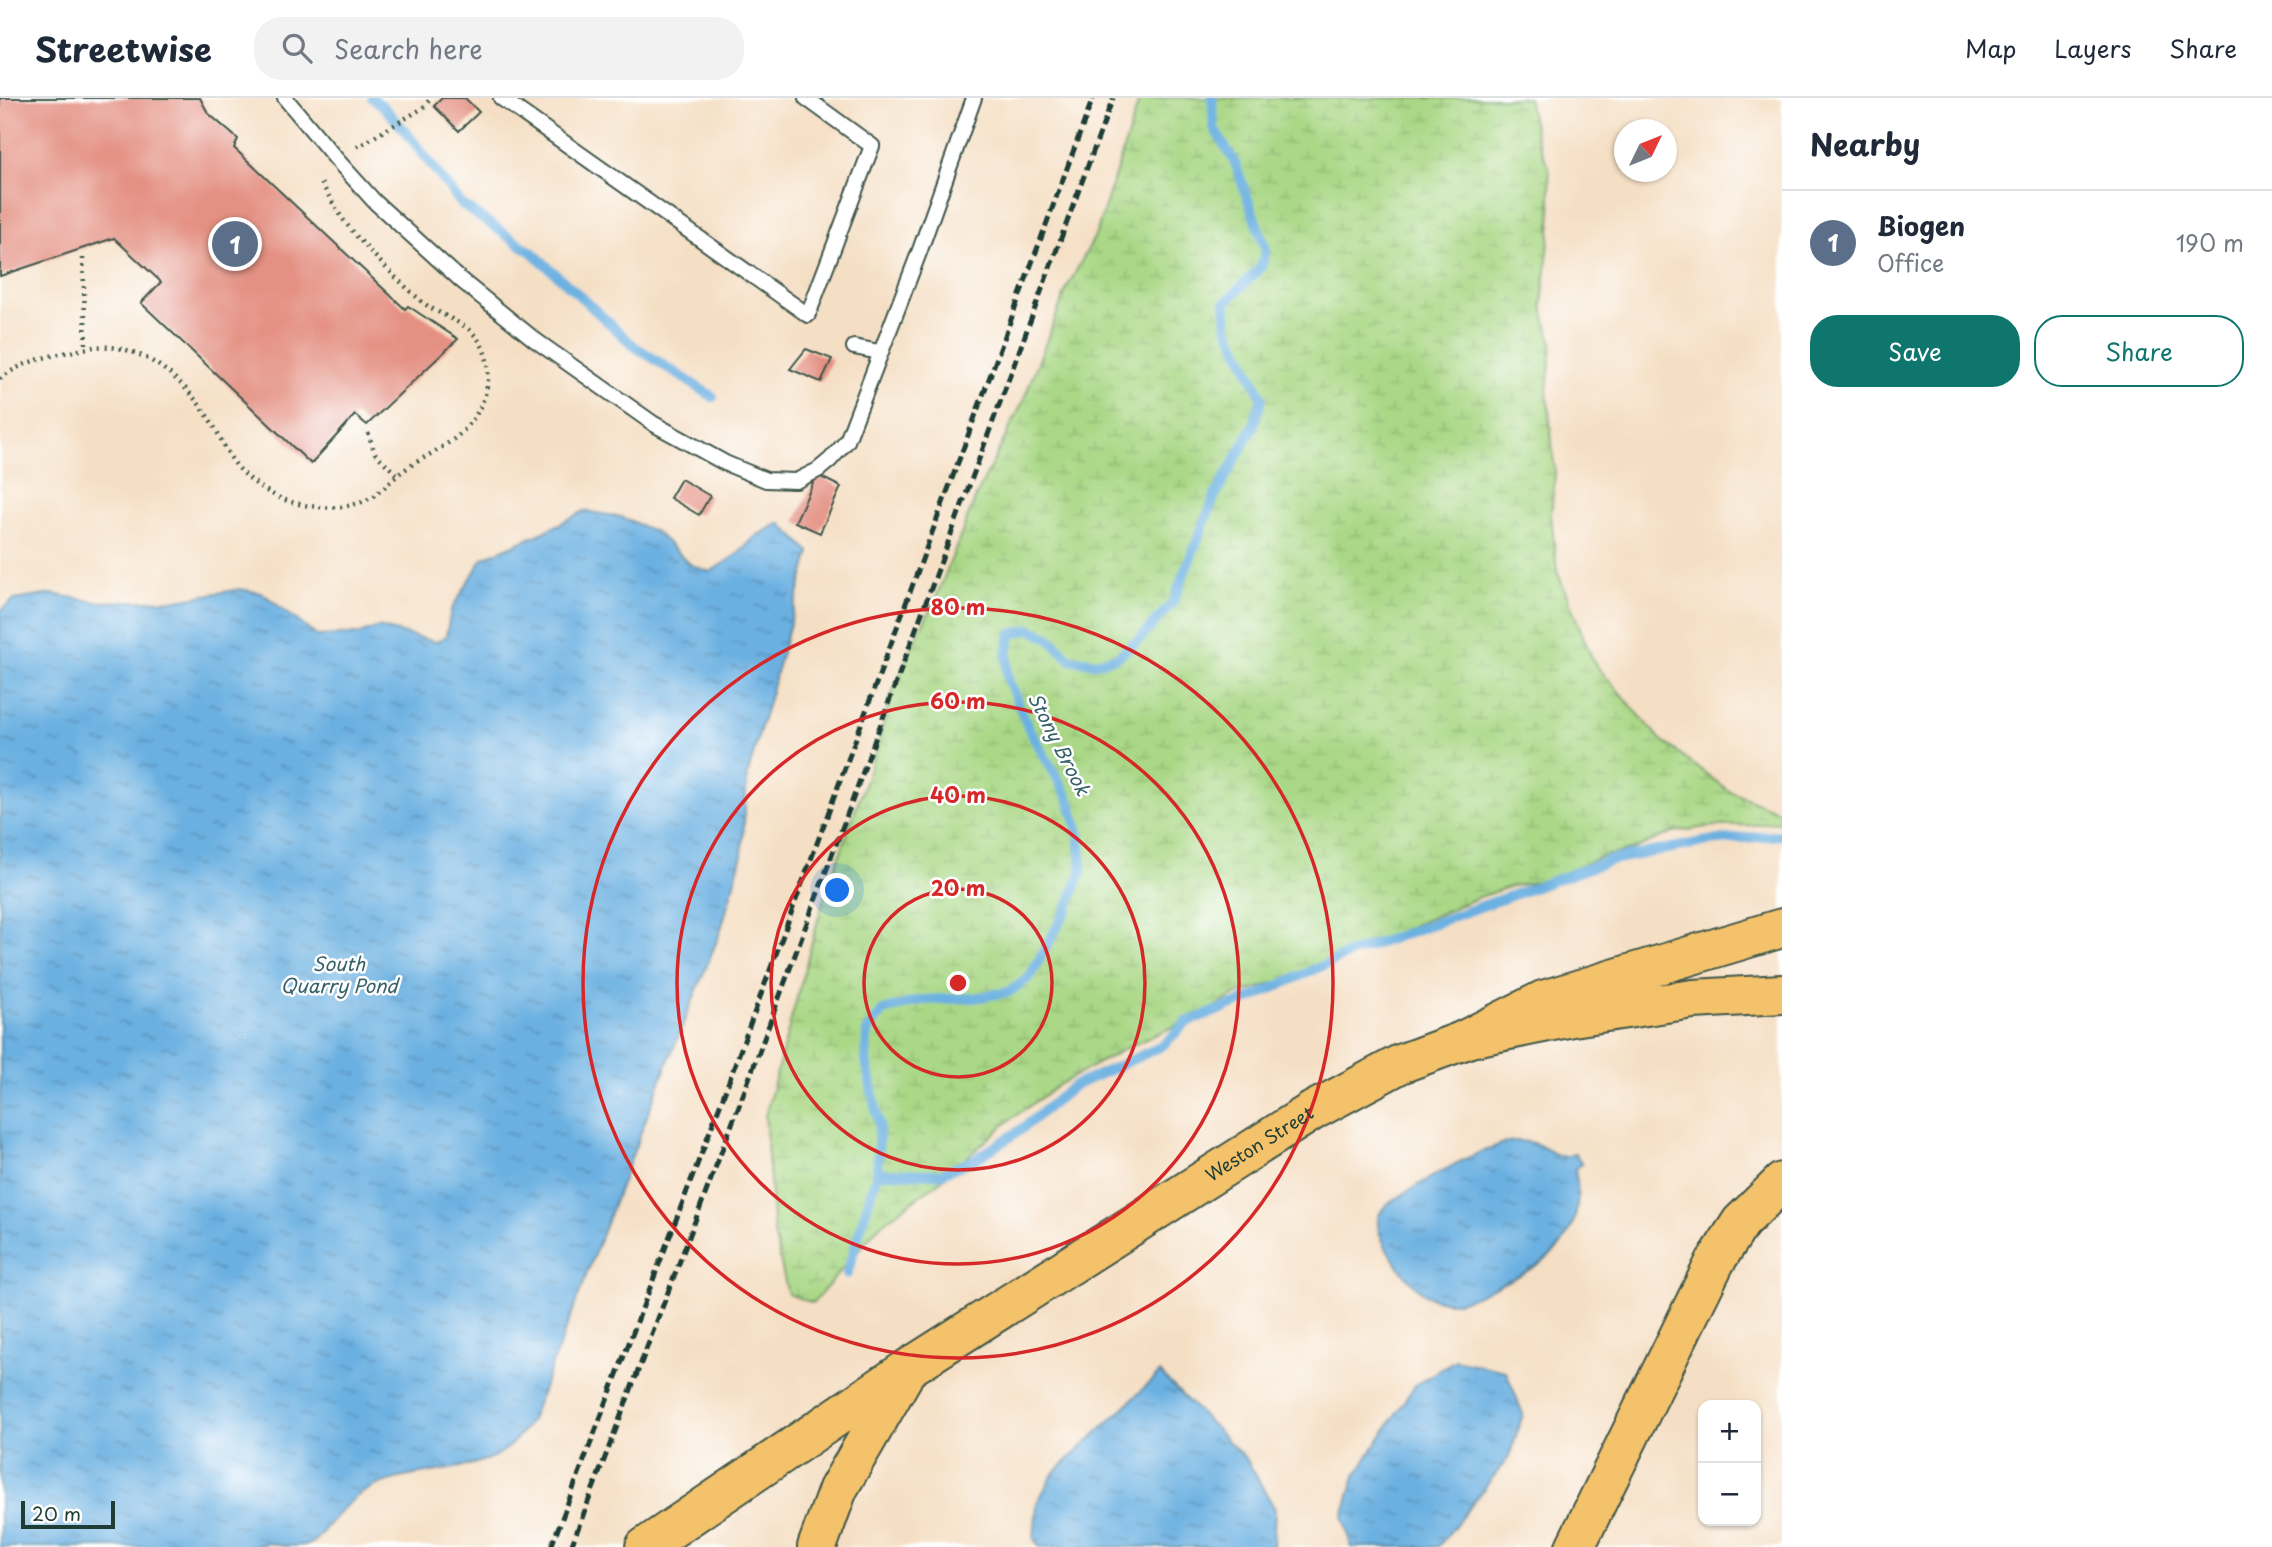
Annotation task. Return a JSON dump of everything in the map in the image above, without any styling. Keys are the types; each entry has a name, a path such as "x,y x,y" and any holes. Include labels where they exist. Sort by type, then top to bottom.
{"main road":[{"path":"1462,1041 1544,1000 1782,928"},
{"name":"Weston Street","path":"657,1539 907,1369 1314,1110 1400,1064 1462,1041 1515,1028 1655,1003 1731,996 1782,995"},
{"path":"1575,1547 1714,1262 1741,1222 1782,1182"},
{"path":"817,1547 838,1489 907,1369"}],"lane":[{"path":"285,98 375,202 462,281 535,340 654,424 725,463 766,480 796,481 818,470 847,441 920,250 974,98"},
{"path":"503,99 808,315 872,146 806,98"},
{"path":"854,347 879,352"}],"path":[{"path":"357,147 423,108 431,98"},
{"path":"0,379 12,369 36,360 94,347 117,348 139,354 170,374 203,409 235,464 259,486 287,501 324,507 366,501 380,492 397,475 464,430 487,393 488,375 484,348 475,335 460,323 422,302 349,227 321,183"},
{"path":"83,258 86,349"},
{"path":"368,433 375,453 397,475"}],"green space":[{"path":"1140,98 1528,98 1536,137 1549,168 1551,224 1542,305 1552,344 1547,390 1555,473 1551,514 1557,571 1594,663 1660,739 1729,791 1782,813 1782,821 1673,832 1631,850 1601,857 1548,880 1512,886 1479,897 1329,962 1279,982 1237,994 1206,1012 1128,1047 1062,1083 1011,1119 941,1180 879,1226 813,1303 788,1294 774,1234 765,1116 822,905 877,748 890,699 935,600 978,492 1022,404 1067,288 1096,234"}],"water":[{"name":"South Quarry Pond","path":"584,511 621,517 656,532 691,565 710,572 739,553 757,535 780,523 810,552 747,777 742,855 720,933 531,1420 512,1444 481,1462 394,1479 362,1493 342,1510 313,1543 285,1546 270,1543 248,1547 0,1547 0,611 14,600 52,594 97,602 177,600 240,589 262,593 317,636 360,634 378,627 436,642 446,636 451,610 483,558 544,532"},
{"path":"1512,1141 1533,1143 1565,1157 1575,1153 1582,1164 1575,1169 1578,1192 1571,1228 1562,1243 1535,1266 1481,1294 1452,1302 1426,1295 1411,1281 1387,1250 1379,1228 1380,1213 1386,1205 1447,1168"},
{"path":"1455,1360 1506,1371 1523,1414 1509,1457 1438,1547 1351,1547 1343,1516 1355,1476 1415,1385"},
{"path":"1160,1373 1247,1460 1275,1509 1273,1547 1039,1547 1034,1539 1037,1503 1053,1474"}],"building":[{"path":"0,98 200,98 208,113 238,139 234,148 405,309 408,306 458,339 367,425 355,415 311,464 141,303 161,282 114,238 0,276"},
{"path":"442,98 465,98 479,112 459,131 434,106"},
{"path":"806,349 832,359 821,382 790,369"},
{"path":"817,475 841,487 820,533 795,522"},
{"path":"681,479 710,496 699,515 670,498"}],"waterway":[{"path":"372,98 382,105 406,132 462,205 533,253 634,346 713,397"},
{"name":"Stony Brook","path":"847,1274 877,1173 879,1125 866,1061 867,1031 883,1011 921,1000 973,998 1009,992 1029,978 1067,909 1082,869 1079,832 1068,797 1028,727 1007,677 1007,654 1011,634 1030,629 1049,638 1070,659 1095,663 1117,657 1141,638 1173,602 1215,496 1254,425 1262,398 1227,326 1225,303 1261,267 1266,250 1235,163 1214,128 1212,98"},
{"path":"877,1173 940,1174 976,1159 1019,1131 1074,1086 1162,1046 1187,1022 1254,997 1348,954 1611,860 1708,841 1782,835"}],"railway":[{"path":"551,1547 726,1089 1093,98"},
{"path":"571,1547 743,1095 1113,98"}],"place":[{"name":"Biogen","path":"235,244"}]}
